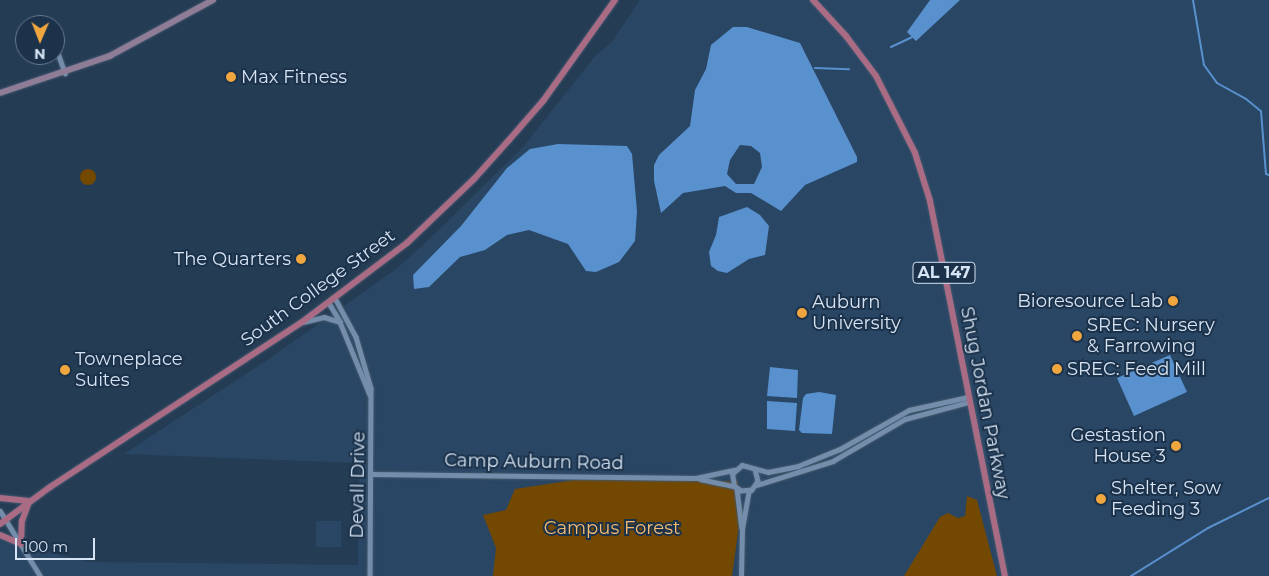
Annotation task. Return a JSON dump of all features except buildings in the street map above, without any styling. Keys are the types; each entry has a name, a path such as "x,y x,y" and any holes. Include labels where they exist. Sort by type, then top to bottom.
{"main road":[{"path":"0,93 65,73 144,40 214,0"},
{"name":"South College Street","path":"0,524 2,519 302,322 407,243 474,179 543,101 616,0"},
{"name":"Shug Jordan Parkway","path":"813,0 846,36 876,76 915,153 930,201 1005,576"},
{"path":"0,498 30,501 22,521 21,544 0,535"}],"street":[{"path":"62,65 65,73"},
{"path":"335,298 356,336 369,378 370,395"},
{"path":"329,303 340,322 370,395"},
{"path":"302,322 324,317 340,322"},
{"name":"Devall Drive","path":"370,395 372,474 370,576"},
{"path":"742,529 735,488 731,478 734,470 742,465 775,472 798,466 840,449 909,410 969,400"},
{"path":"741,576 742,529 749,491 757,485 833,461 905,419 969,400"},
{"path":"755,469 758,477 757,485"},
{"name":"Camp Auburn Road","path":"372,474 696,478 734,470"},
{"name":"Camp Auburn Road","path":"696,478 735,488"},
{"path":"735,488 749,491"},
{"path":"0,511 2,519 21,544 40,576"}],"shaded area":[{"name":"Auburn University","path":"640,0 1269,0 1269,576 0,576 0,540 88,562 358,565 359,463 124,454 273,356 396,269 523,147 596,55 611,43"},
{"path":"316,521 341,521 341,547 316,547"}],"green space":[{"path":"85,169 91,169 96,174 94,183 85,185 80,180 80,174"},
{"name":"Campus Forest","path":"574,480 738,481 740,518 732,576 493,576 496,548 483,515 506,510 515,489"},
{"path":"967,496 977,500 997,576 904,576 940,517 948,513 958,518 965,516"}],"water":[{"path":"930,0 960,0 916,41 907,32"},
{"path":"733,27 747,27 800,43 857,157 857,162 805,185 781,211 751,193 736,193 725,186 683,193 661,213 654,181 654,165 659,155 690,126 695,90 706,69 711,45","holes":["740,145 751,146 760,153 762,167 754,184 736,184 727,174 730,160"]},
{"path":"558,144 627,146 632,154 637,211 635,241 619,262 596,272 586,271 568,244 529,230 507,235 485,250 460,257 429,287 414,289 413,275 461,226 507,168 530,149"},
{"path":"747,207 760,215 769,226 765,255 749,259 727,273 718,271 711,266 709,252 716,235 719,217"},
{"path":"1170,355 1187,392 1134,416 1117,378"},
{"path":"770,367 798,370 797,398 767,396"},
{"path":"819,392 836,395 832,434 802,433 799,430 803,398 806,394"},
{"path":"767,401 797,403 795,431 767,429"}],"waterway":[{"path":"1193,0 1204,65 1217,83 1246,99 1261,111 1266,174 1269,175"},
{"path":"891,47 912,37"},
{"path":"815,68 849,69"},
{"path":"1131,576 1208,528 1269,498"}],"place":[{"name":"Max Fitness","path":"231,77"},
{"name":"The Quarters","path":"301,259"},
{"name":"Bioresource Lab","path":"1173,301"},
{"name":"Auburn University","path":"802,313"},
{"name":"SREC: Nursery & Farrowing","path":"1077,336"},
{"name":"SREC: Feed Mill","path":"1057,369"},
{"name":"Towneplace Suites","path":"65,370"},
{"name":"Gestastion House 3","path":"1176,446"},
{"name":"Shelter, Sow Feeding 3","path":"1101,499"}]}
